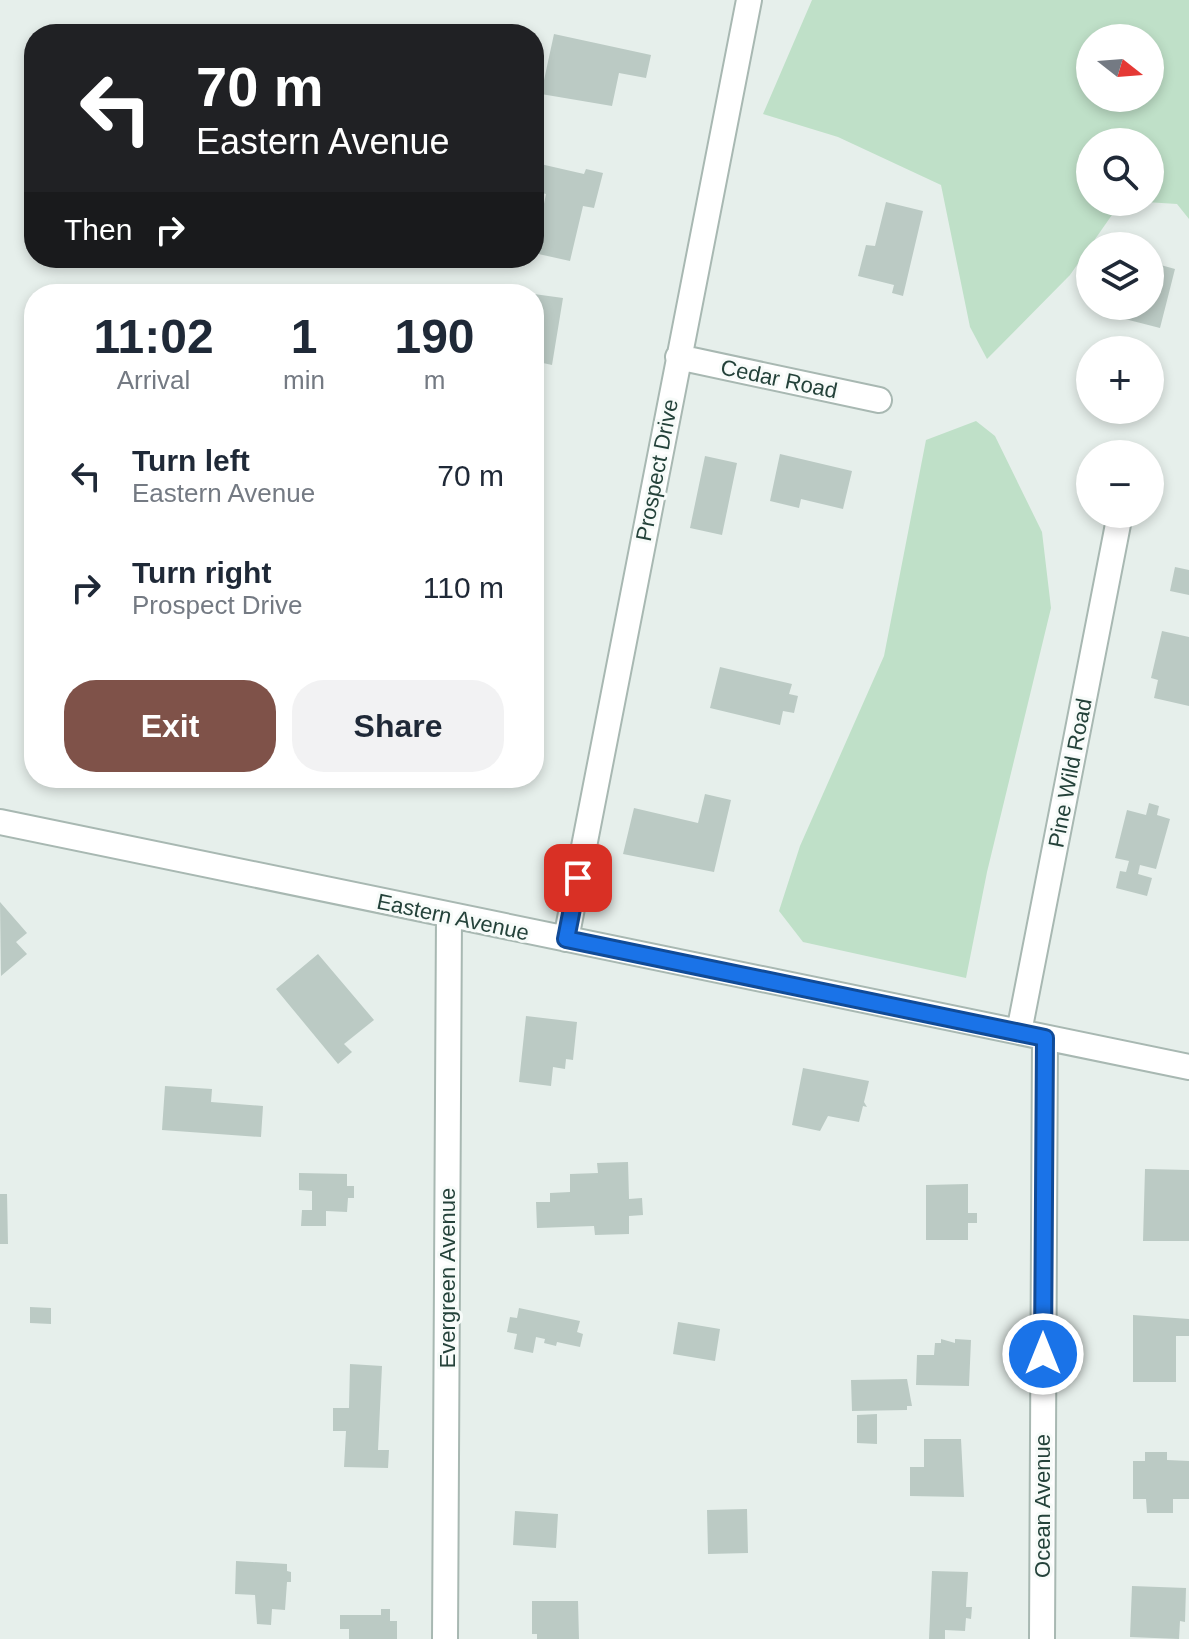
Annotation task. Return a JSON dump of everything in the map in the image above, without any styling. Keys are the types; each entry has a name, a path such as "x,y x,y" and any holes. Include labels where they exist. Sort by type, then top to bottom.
{"street":[{"name":"Prospect Drive","path":"566,939 749,0"},
{"name":"Cedar Road","path":"678,357 879,400"},
{"name":"Pine Wild Road","path":"1019,1032 1117,528"},
{"name":"Eastern Avenue","path":"0,822 1189,1067"},
{"name":"Evergreen Avenue","path":"445,1639 449,916"},
{"name":"Ocean Avenue","path":"1042,1639 1045,1038"}],"green space":[{"path":"812,0 1189,0 1189,219 1177,204 1164,203 1164,128 1076,128 1076,216 1111,216 1100,232 1076,232 1076,266 1070,275 987,359 970,327 941,185 838,137 763,114"},
{"path":"976,421 995,436 1042,532 1051,608 987,872 966,978 803,942 779,911 800,846 884,656 926,440"}],"building":[{"path":"554,34 651,55 646,78 619,73 612,106 544,95"},
{"path":"544,165 584,174 586,169 603,173 594,208 583,206 570,261 544,255"},
{"path":"886,202 923,211 903,296 892,293 894,285 858,276 866,245 875,246"},
{"path":"1164,266 1175,269 1164,312"},
{"path":"544,295 563,298 552,365 544,363"},
{"path":"1129,320 1162,320 1160,328"},
{"path":"780,454 852,471 843,509 801,499 799,508 770,501"},
{"path":"705,456 737,463 722,535 690,528"},
{"path":"1175,567 1189,570 1189,595 1170,591"},
{"path":"1162,631 1189,637 1189,706 1154,698 1158,680 1151,678"},
{"path":"720,667 792,684 789,694 798,696 794,713 783,711 780,725 710,708"},
{"path":"705,794 731,800 714,872 623,854 634,808 698,823"},
{"path":"1149,803 1159,806 1157,815 1170,819 1156,869 1140,865 1138,874 1152,878 1147,896 1116,888 1120,871 1126,872 1129,861 1115,858 1127,810 1146,815"},
{"path":"0,902 27,933 16,942 27,954 1,976"},
{"path":"318,954 374,1020 344,1044 352,1052 338,1064 276,989"},
{"path":"526,1016 577,1022 573,1060 566,1059 565,1069 553,1067 551,1086 519,1082"},
{"path":"803,1068 869,1081 864,1102 867,1107 863,1106 859,1122 828,1116 820,1131 792,1125"},
{"path":"165,1086 212,1089 211,1102 263,1106 261,1137 162,1130"},
{"path":"628,1162 629,1199 642,1198 643,1215 629,1216 629,1234 595,1235 594,1226 537,1228 536,1202 550,1202 550,1193 570,1192 570,1174 598,1173 597,1163"},
{"path":"1145,1169 1189,1170 1189,1241 1143,1241"},
{"path":"299,1173 347,1174 347,1186 354,1186 354,1198 348,1198 347,1212 326,1211 326,1226 301,1226 302,1210 312,1210 312,1191 299,1190"},
{"path":"968,1184 968,1213 977,1213 977,1223 968,1223 968,1240 926,1240 926,1185"},
{"path":"0,1194 7,1194 8,1244 0,1244"},
{"path":"30,1307 51,1308 51,1324 30,1323"},
{"path":"519,1308 580,1321 577,1332 583,1334 580,1347 557,1342 556,1346 536,1337 533,1353 514,1349 517,1334 507,1332 510,1317 517,1318"},
{"path":"1133,1315 1189,1319 1189,1336 1176,1336 1176,1382 1133,1382"},
{"path":"678,1322 720,1329 715,1361 673,1354"},
{"path":"941,1339 955,1343 955,1339 971,1340 969,1386 916,1385 917,1355 934,1355 935,1343 941,1343"},
{"path":"350,1364 382,1366 378,1450 389,1450 388,1468 344,1467 346,1431 333,1431 333,1408 349,1408"},
{"path":"907,1379 912,1406 907,1406 907,1410 852,1411 851,1380"},
{"path":"877,1414 877,1444 857,1443 857,1415"},
{"path":"924,1439 961,1439 964,1497 910,1496 910,1467 924,1467"},
{"path":"1145,1452 1167,1452 1167,1460 1189,1461 1189,1499 1173,1499 1173,1513 1147,1513 1146,1499 1133,1499 1133,1461 1145,1461"},
{"path":"747,1509 748,1553 708,1554 707,1510"},
{"path":"515,1511 558,1514 556,1548 513,1545"},
{"path":"236,1561 287,1564 291,1582 287,1582 285,1610 272,1609 271,1625 257,1624 255,1595 235,1594"},
{"path":"932,1571 968,1572 966,1607 972,1607 971,1619 966,1618 965,1631 945,1630 945,1639 929,1639"},
{"path":"1132,1586 1186,1588 1185,1622 1180,1621 1179,1639 1130,1637"},
{"path":"532,1601 578,1601 579,1639 537,1639 537,1634 532,1634"},
{"path":"381,1609 390,1609 390,1621 397,1621 397,1639 349,1639 349,1629 340,1629 340,1615 381,1615"}],"route":[{"path":"578,878 566,939 1045,1038 1043,1354"}]}
